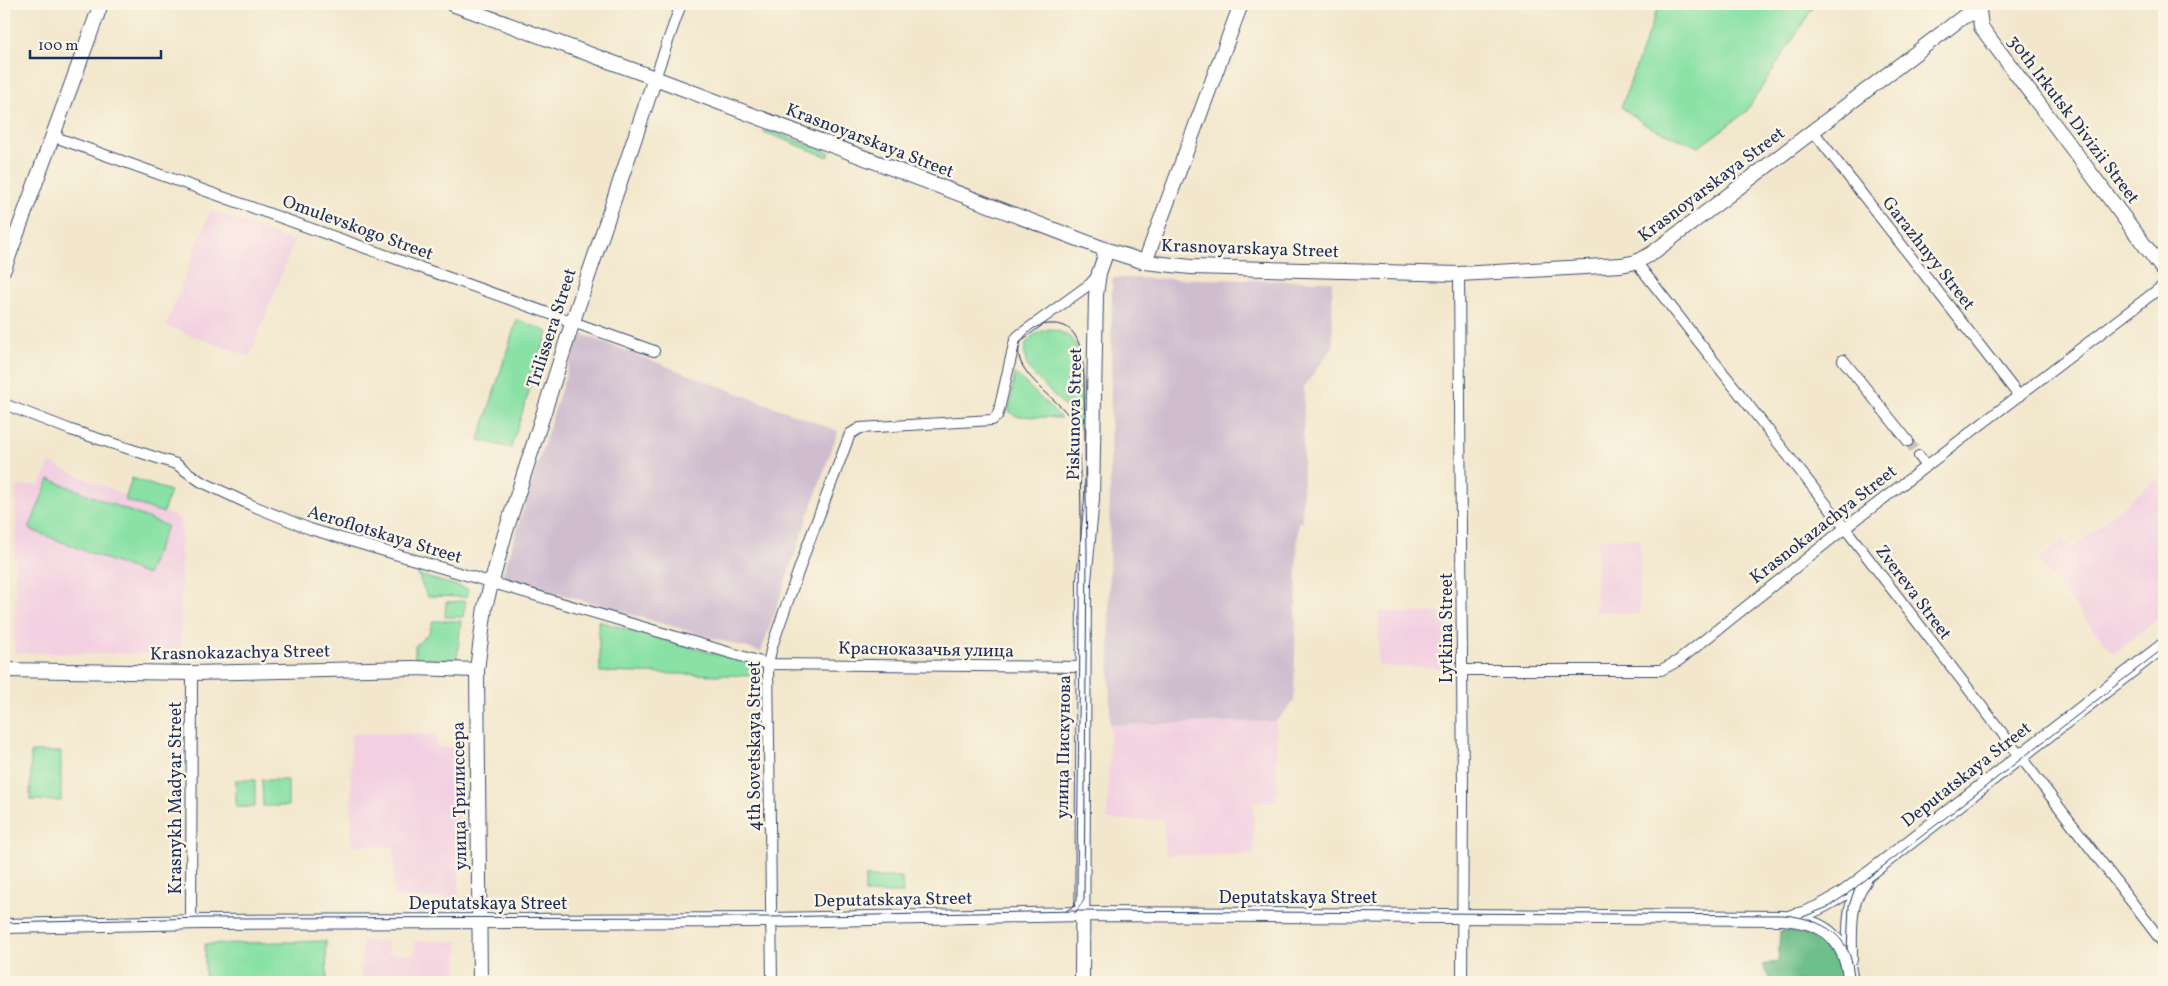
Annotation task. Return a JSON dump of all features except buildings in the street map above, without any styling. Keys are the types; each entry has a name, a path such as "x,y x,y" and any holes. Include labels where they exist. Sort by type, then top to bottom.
{"street":[{"path":"4,269 101,4"},
{"name":"Krasnoyarskaya Street","path":"452,4 655,78 1107,250 1145,262 1191,267 1459,274 1621,265 1636,262 1651,254 1977,7"},
{"name":"Trilissera Street","path":"476,670 483,619 504,537 573,321 681,4"},
{"path":"1145,262 1241,4"},
{"name":"30th Irkutsk Divizii Street","path":"1977,7 1981,27 2164,271"},
{"name":"Garazhnyy Street","path":"1813,130 2019,396"},
{"name":"Omulevskogo Street","path":"52,136 654,351"},
{"name":"Piskunova Street","path":"1083,667 1084,580 1092,498 1094,333 1099,273 1107,250"},
{"name":"Zvereva Street","path":"1636,262 1845,528 2164,944"},
{"name":"4th Sovetskaya Street","path":"772,982 768,664 772,646 804,556 850,434 860,428 992,420 998,416 1000,410 1015,340 1090,284 1099,273"},
{"name":"Lytkina Street","path":"1459,274 1463,670 1462,982"},
{"name":"Krasnokazachya Street","path":"1463,670 1661,670 1684,656 1845,528 2164,285"},
{"path":"1843,360 1908,441"},
{"name":"Aeroflotskaya Street","path":"4,404 71,430 176,464 200,481 285,520 491,583 768,664"},
{"path":"1919,456 1927,466"},
{"name":"Deputatskaya Street","path":"1783,918 1810,912 1827,904 1877,868 2164,645"},
{"name":"Красноказачья улица","path":"768,664 1083,667"},
{"name":"улица Пискунова","path":"1081,914 1083,667"},
{"name":"Krasnokazachya Street","path":"4,670 192,673 412,668 476,670"},
{"name":"улица Трилиссера","path":"476,670 480,982"},
{"name":"Krasnykh Madyar Street","path":"190,922 192,673"},
{"path":"1851,979 1852,906 1860,886 1877,868"},
{"path":"1081,914 1082,982"},
{"name":"Deputatskaya Street","path":"4,926 190,922 771,920 1081,914 1783,918 1810,922 1832,936 1841,945 1847,957 1851,979"}],"shaded area":[{"path":"210,210 294,242 250,357 166,326"},
{"path":"1112,278 1332,281 1333,347 1304,387 1302,522 1298,522 1294,701 1291,702 1290,706 1276,721 1110,725 1109,580"},
{"path":"579,333 838,431 761,652 502,577"},
{"path":"50,463 181,519 181,654 14,653 16,486 40,485"},
{"path":"2155,480 2164,484 2164,613 2114,654 2038,560 2063,540 2071,549"},
{"path":"1598,538 1641,539 1639,614 1595,612"},
{"path":"1379,612 1447,613 1446,668 1378,666"},
{"path":"1276,721 1277,800 1254,802 1253,855 1165,855 1163,820 1107,820 1110,725"},
{"path":"351,734 437,734 437,747 460,747 459,898 394,898 394,846 351,846"},
{"path":"362,941 388,941 389,954 415,954 415,941 458,941 458,982 369,982 361,976"}],"green space":[{"path":"1659,4 1815,4 1746,112 1699,147 1647,126 1621,107"},
{"path":"765,128 830,153 828,157 764,132"},
{"path":"517,319 548,332 511,448 479,440"},
{"path":"1050,329 1067,335 1074,342 1077,350 1081,397 1080,429 1075,417 1030,371 1026,363 1026,343 1035,334"},
{"path":"1015,373 1061,418 1015,416 1009,411"},
{"path":"132,478 170,491 163,513 125,500"},
{"path":"49,479 167,526 147,575 29,529"},
{"path":"418,575 468,589 467,597 427,596"},
{"path":"466,601 463,617 445,617 446,602"},
{"path":"433,621 461,621 457,659 415,659 415,646 429,633"},
{"path":"598,621 758,666 758,676 600,672"},
{"path":"31,752 61,752 61,801 30,800"},
{"path":"236,780 255,780 255,807 236,807"},
{"path":"262,780 288,780 288,806 263,806"},
{"path":"865,877 902,877 903,893 865,893"},
{"path":"1780,931 1804,934 1814,937 1823,943 1836,959 1842,982 1771,982 1762,965 1778,961"},
{"path":"326,941 327,981 205,981 205,944"}],"tunnel":[{"path":"1908,441 1919,456"}],"tram line":[{"path":"1066,911 1073,907 1077,900 1081,522 1079,448 1076,430 1068,414 1035,382 1025,370 1019,358 1019,346 1027,334 1038,326 1051,324 1069,328 1074,334 1081,350 1084,377 1087,553 1084,900 1075,913"},
{"path":"1803,917 1828,907 1846,895 2164,648"},
{"path":"1847,949 1849,906 1855,888"},
{"path":"4,923 203,918 771,917 1078,911 1783,915 1814,921 1832,931 1846,946 1851,958 1854,976"}]}
